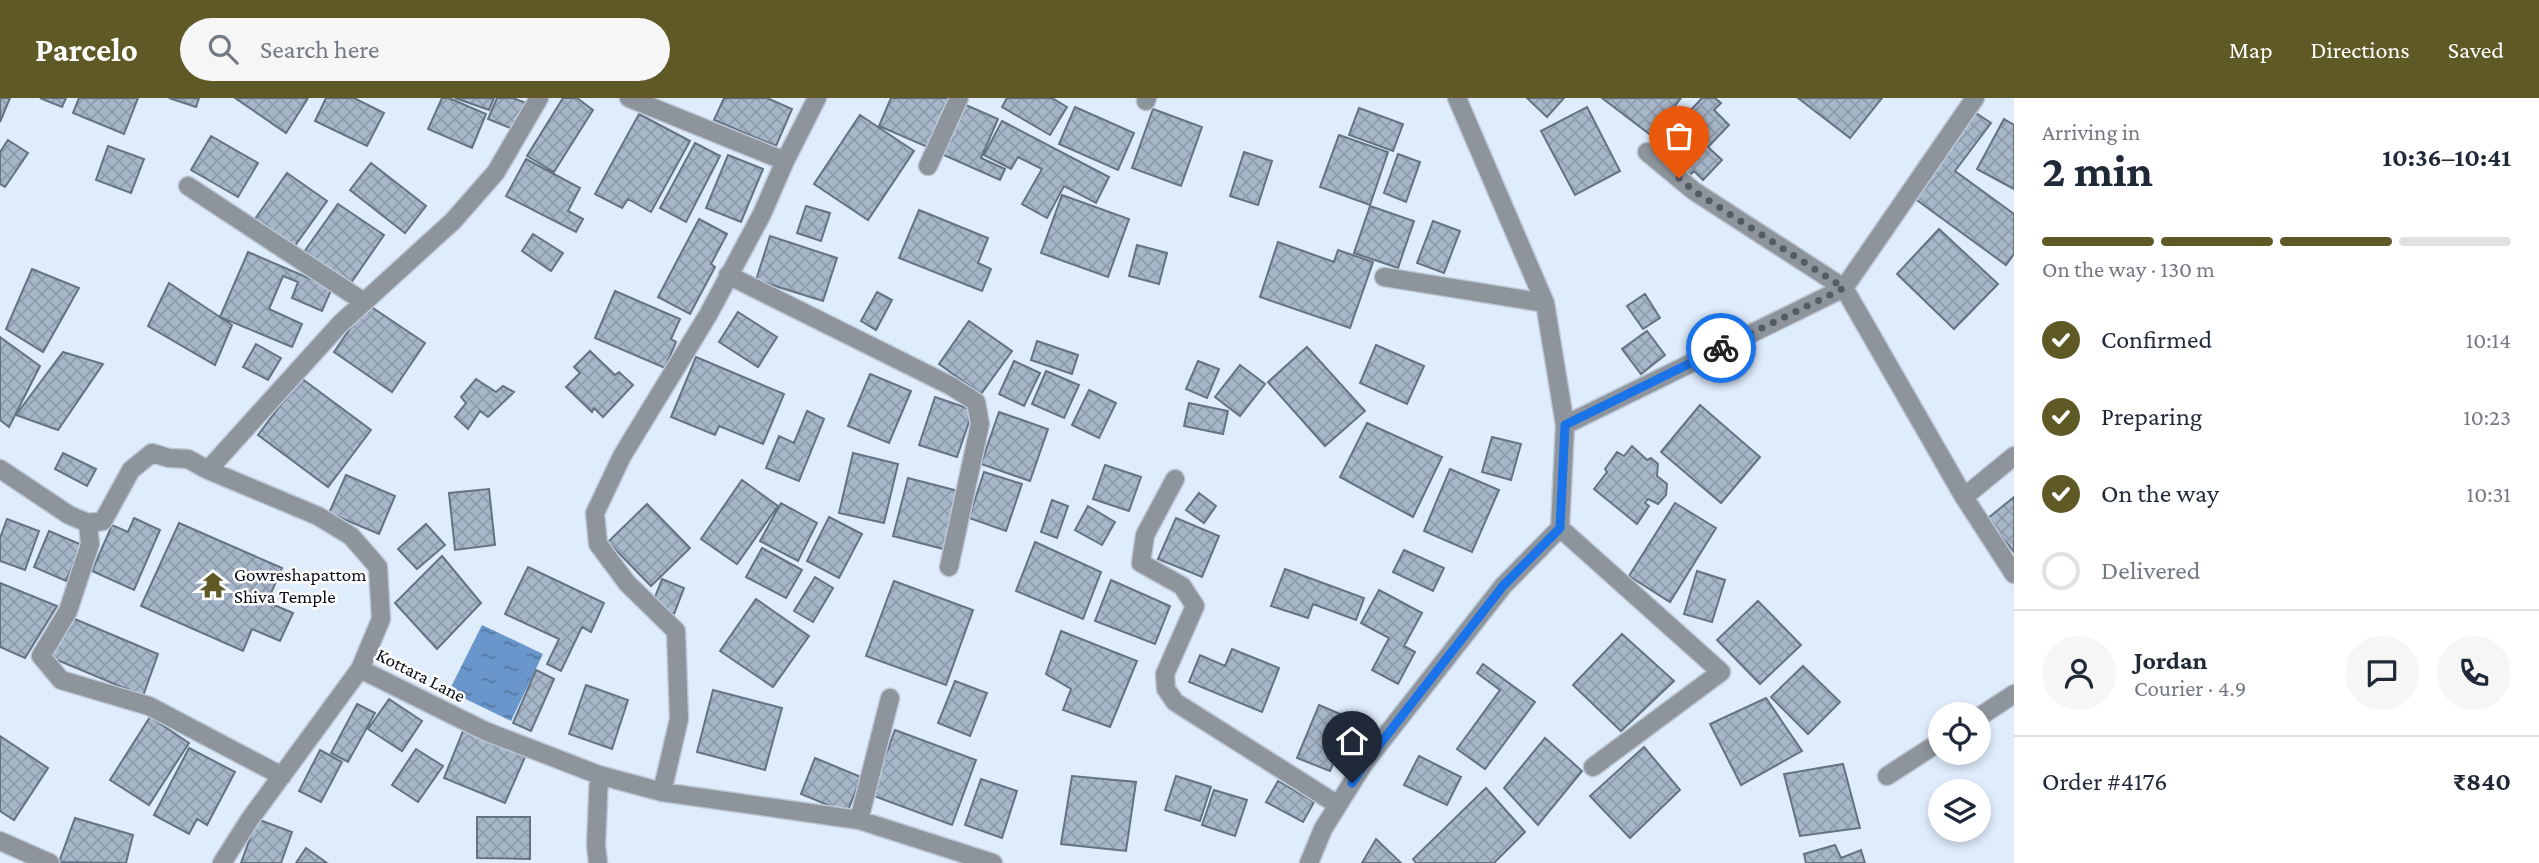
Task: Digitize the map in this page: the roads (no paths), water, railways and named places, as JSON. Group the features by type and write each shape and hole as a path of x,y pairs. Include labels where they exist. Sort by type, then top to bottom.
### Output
{"street":[{"path":"208,470 340,324 453,221 496,172 539,98"},
{"path":"628,98 785,161"},
{"path":"662,792 679,719 676,631 627,583 598,544 596,513 622,456 708,315 762,214 817,98"},
{"path":"928,166 959,98"},
{"path":"1309,863 1323,829 1366,762 1503,586 1560,528 1565,425 1545,303 1457,98"},
{"path":"1565,425 1844,288 1975,98"},
{"path":"1647,152 1694,191 1844,288 1964,496 2014,574"},
{"path":"188,186 364,302"},
{"path":"729,275 951,386 976,402 980,424 948,567"},
{"path":"1384,277 1545,303"},
{"name":"Kottara Lane","path":"88,523 103,521 131,470 152,453 169,458 188,459 318,516 351,536 378,567 382,619 360,669 485,731 599,775 662,792 859,820 993,863"},
{"path":"1964,496 2014,456"},
{"path":"0,469 69,515 88,523 90,544 68,611 41,656 61,680 149,706 282,775"},
{"path":"1175,479 1145,535 1141,563 1182,586 1195,606 1165,674 1166,689 1175,702 1338,805"},
{"path":"1560,528 1721,672 1593,767"},
{"path":"222,863 250,819 360,669"},
{"path":"1991,708 2014,694"},
{"path":"859,820 890,698"},
{"path":"1887,776 1928,749"},
{"path":"598,863 596,845 599,775"},
{"path":"0,841 50,863"}],"water":[{"path":"482,625 543,654 511,721 449,691"}],"place":[{"name":"Gowreshapattom Shiva Temple","path":"213,585"}]}
